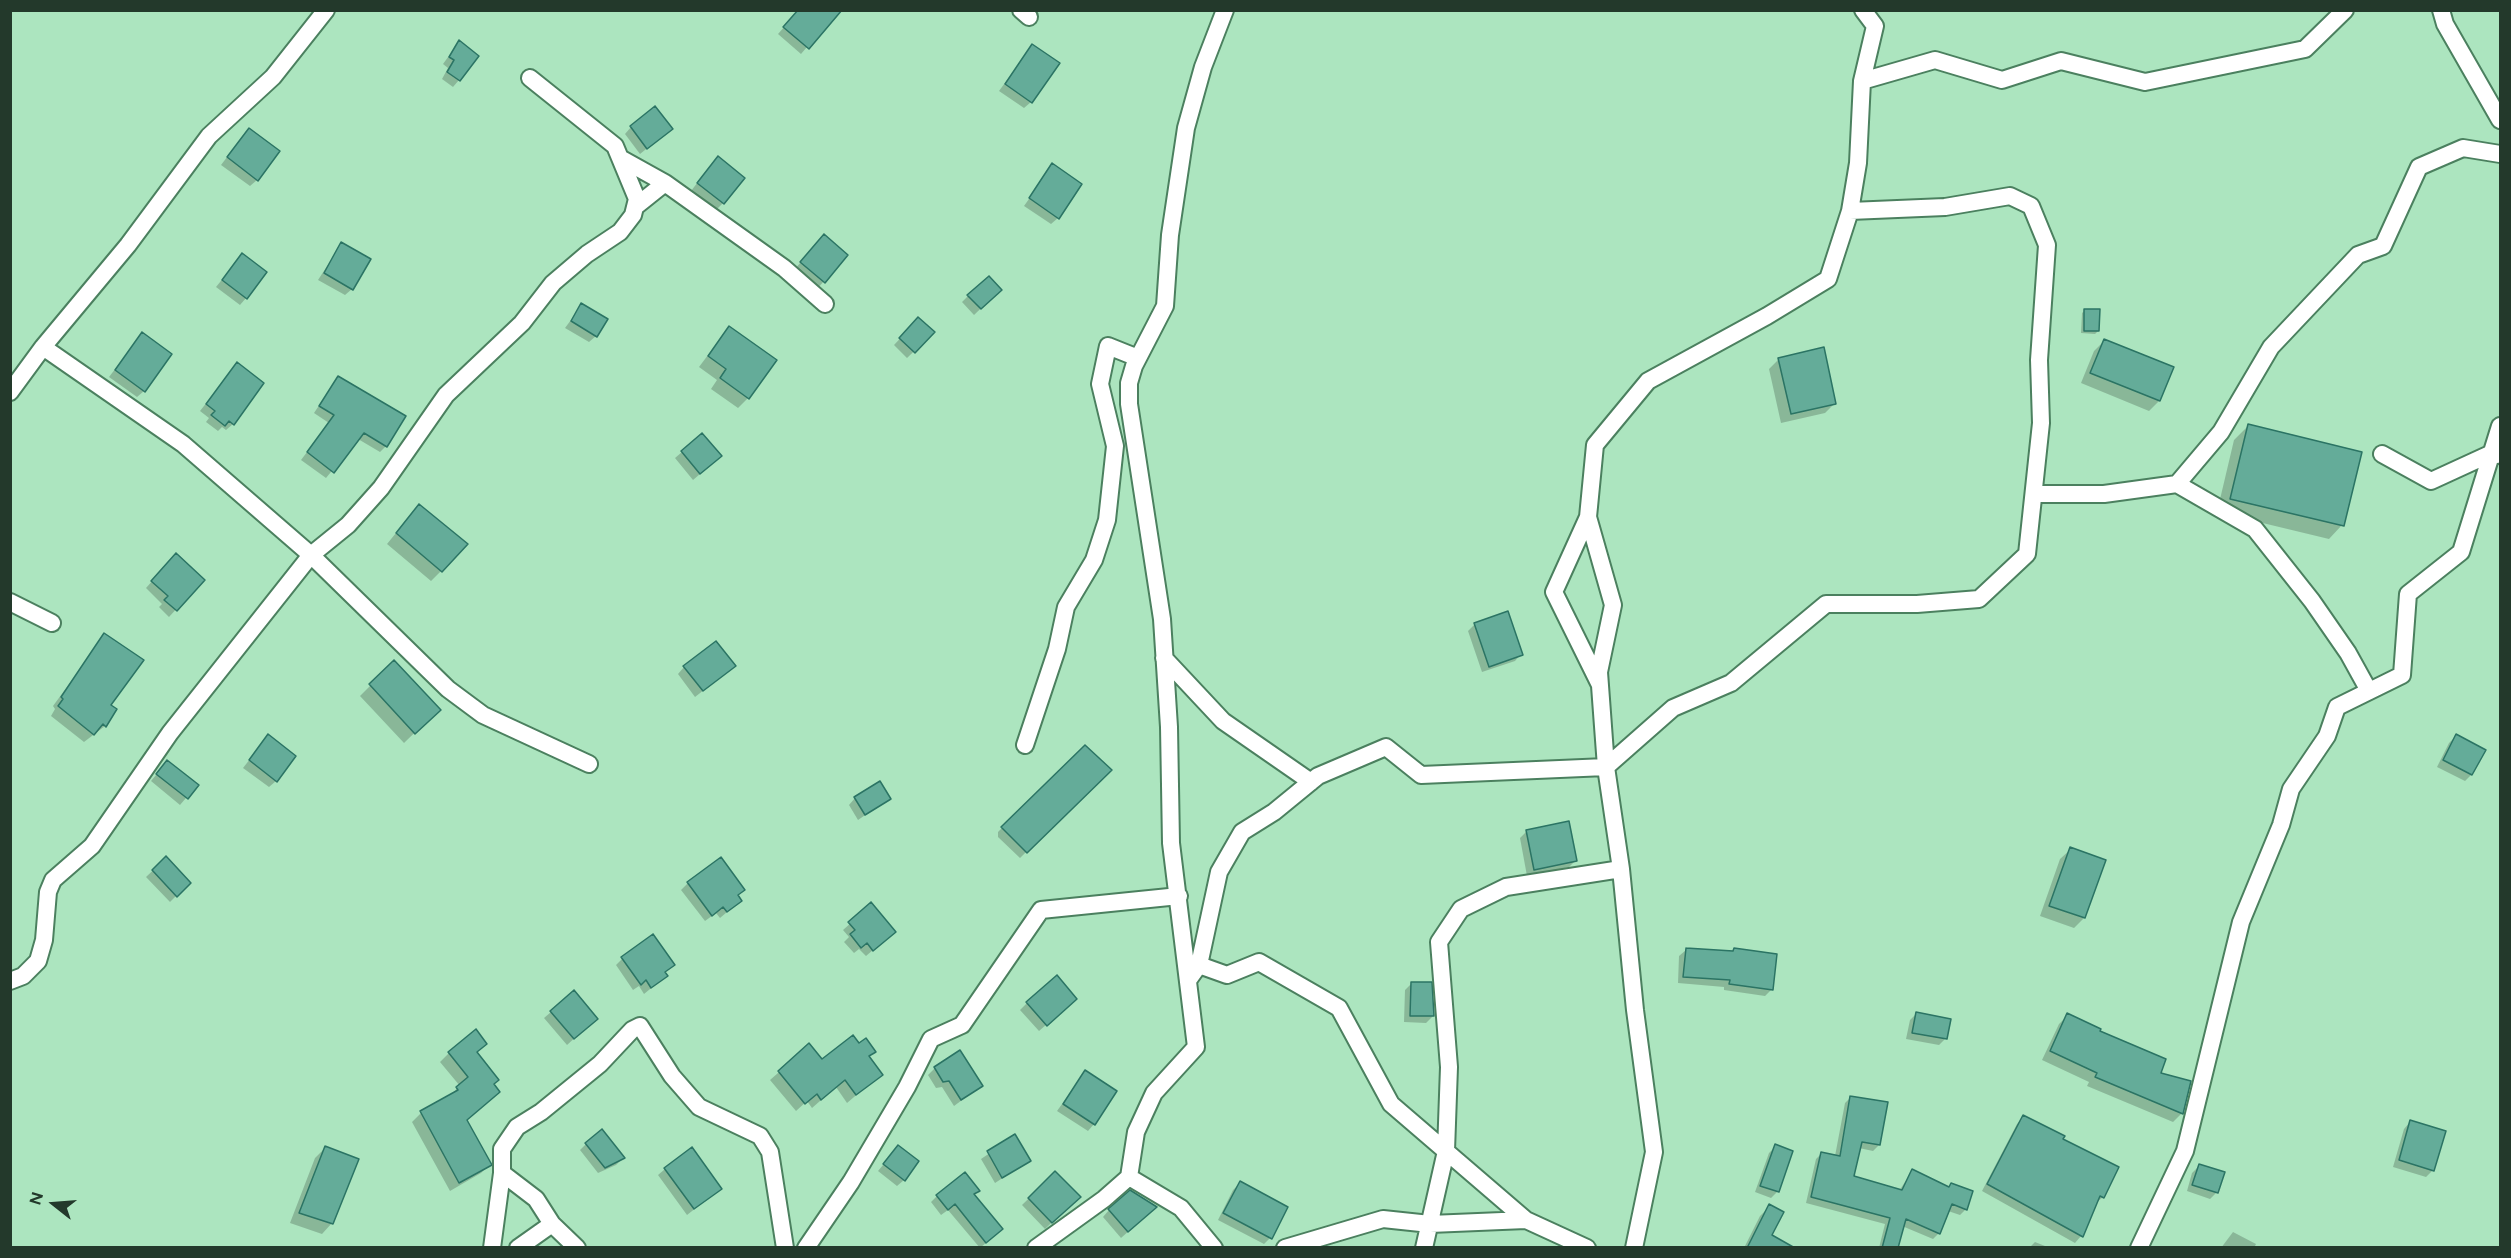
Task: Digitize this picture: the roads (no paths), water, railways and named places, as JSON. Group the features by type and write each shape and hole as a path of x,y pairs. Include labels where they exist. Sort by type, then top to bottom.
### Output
{"street":[{"path":"10,392 128,245 209,136 273,77 326,10"},
{"path":"1036,1248 1104,1199 1129,1177 1136,1132 1154,1093 1196,1047 1172,843 1169,727 1162,619 1129,404 1130,383 1138,358 1166,306 1170,235 1186,128 1203,67 1226,10"},
{"path":"1600,687 1554,592 1588,517 1595,445 1648,381 1767,316 1828,279 1850,210 1858,163 1862,81 1875,26 1863,10"},
{"path":"1862,81 1935,60 2002,80 2061,61 2145,82 2305,49 2346,10"},
{"path":"2441,10 2445,24 2500,120"},
{"path":"10,981 22,976 38,961 44,940 48,892 53,880 92,846 170,733 311,555 348,525 381,488 446,395 522,323 553,283 587,254 620,232 633,215 637,199 615,146 530,78"},
{"path":"2177,484 2221,432 2271,347 2358,255 2383,246 2419,167 2463,148 2500,154"},
{"path":"620,158 665,183 784,268 825,304"},
{"path":"635,207 665,183"},
{"path":"1189,979 1199,965 1219,872 1242,832 1274,812 1318,776 1386,747 1421,775 1606,767 1673,708 1731,683 1826,604 1917,604 1979,599 2027,554 2036,494 2042,423 2039,360 2047,245 2031,206 2010,196 1945,207 1850,210"},
{"path":"1025,745 1057,649 1066,607 1094,560 1107,520 1115,446 1100,384 1108,346 1138,358"},
{"path":"44,347 183,444 311,555 448,689 483,715 589,764"},
{"path":"2139,1248 2186,1151 2241,922 2281,825 2292,789 2328,736 2337,706 2402,675 2408,594 2461,552 2496,455 2500,426"},
{"path":"2382,454 2431,481 2496,455"},
{"path":"2036,494 2104,494 2177,484 2255,529 2312,601 2348,653 2369,691"},
{"path":"1588,517 1613,605 1599,672 1600,687 1606,767 1621,869 1635,1010 1654,1152 1634,1248"},
{"path":"10,602 52,623"},
{"path":"1164,658 1223,721 1311,782"},
{"path":"1424,1248 1446,1151 1449,1067 1439,942 1461,909 1506,887 1621,869"},
{"path":"806,1248 851,1182 908,1087 932,1039 962,1024 1041,910 1179,896"},
{"path":"1199,965 1227,975 1259,962 1339,1008 1391,1104 1526,1220 1587,1248"},
{"path":"492,1248 502,1173 502,1149 517,1127 541,1112 600,1064 632,1030 640,1026 660,1060 699,1107 760,1136 770,1152 785,1248"},
{"path":"502,1173 536,1199 552,1224 577,1248"},
{"path":"1129,1177 1181,1208 1214,1248"},
{"path":"1285,1248 1383,1219 1430,1224 1526,1220"},
{"path":"518,1248 552,1224"}]}
